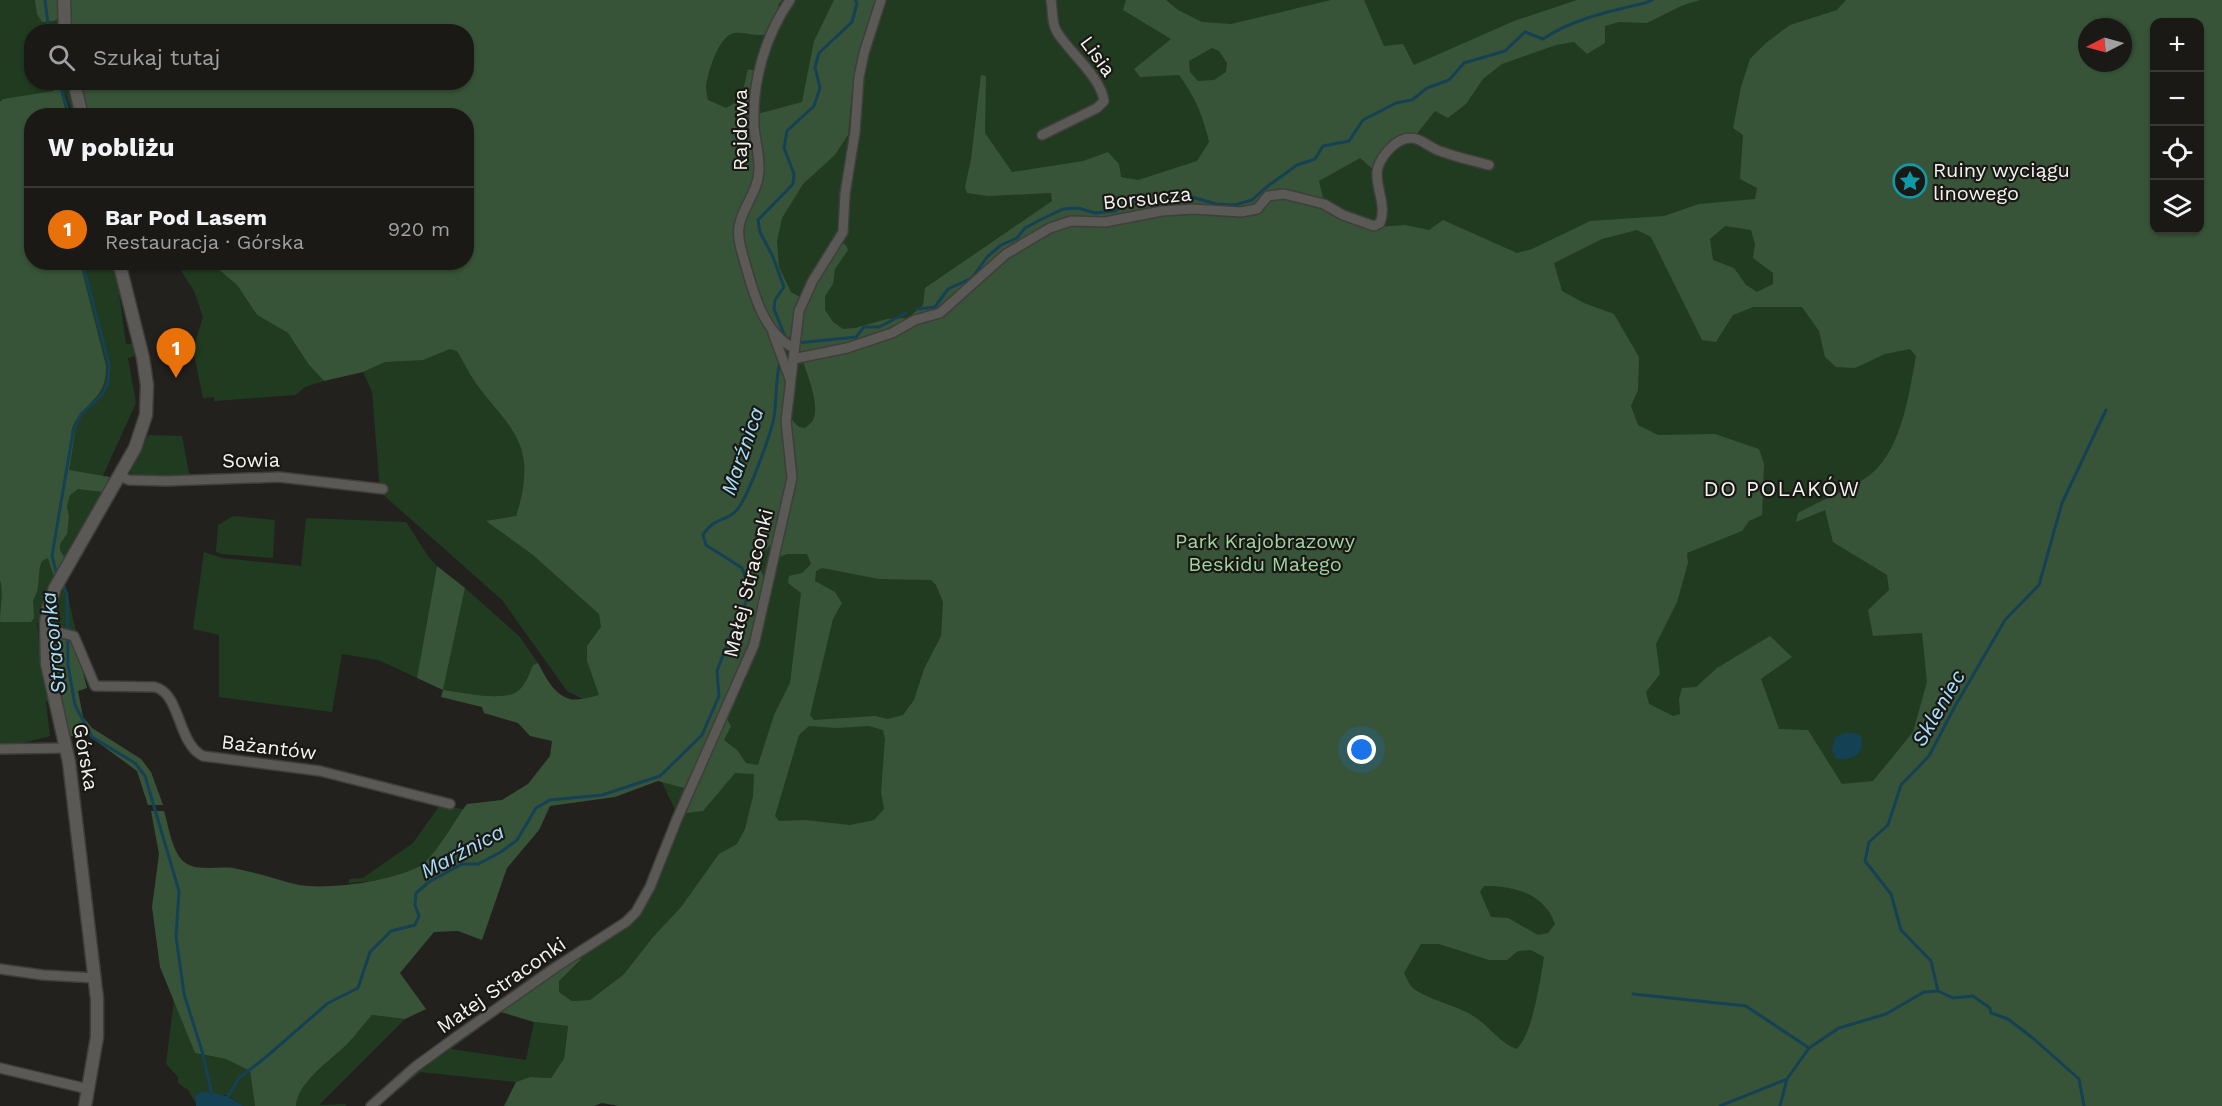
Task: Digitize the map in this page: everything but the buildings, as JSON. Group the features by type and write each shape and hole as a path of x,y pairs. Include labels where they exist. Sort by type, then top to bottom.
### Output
{"street":[{"path":"64,0 65,24"},
{"name":"Rajdowa","path":"790,0 777,22 759,70 754,121 758,183 743,213 739,228 739,243 752,291 774,331 790,379"},
{"name":"Małej Straconki","path":"371,1106 415,1067 459,1035 626,922 642,903 754,645 792,478 786,421 793,359 791,347 804,299 843,232 845,194 855,132 859,77 881,0"},
{"name":"Lisia","path":"1042,135 1097,108 1104,101 1095,82 1057,32 1051,0"},
{"path":"76,90 80,108"},
{"name":"Borsucza","path":"793,359 847,348 892,333 915,320 940,314 1006,254 1050,228 1071,221 1105,222 1162,211 1193,209 1242,212 1257,208 1268,196 1284,194 1324,204 1343,215 1374,226 1380,222 1383,213 1377,178 1378,167 1386,152 1400,141 1414,139 1441,152 1489,165"},
{"name":"Górska","path":"85,1106 98,1023 96,978 66,748 49,675 45,629 48,609 55,588 120,476 140,437 146,415 147,392 143,358 121,270"},
{"name":"Rajdowa","path":"774,331 791,347"},
{"name":"Sowia","path":"120,476 129,480 166,481 279,477 383,489"},
{"name":"Bażantów","path":"45,629 67,633 75,638 95,686 155,687 164,692 190,745 200,754 214,758 320,771 450,804"},
{"path":"0,748 66,748"},
{"path":"0,969 44,975 96,978"},
{"path":"0,1068 88,1089"}],"green space":[{"name":"Park Krajobrazowy Beskidu Małego","path":"0,0 2222,0 2222,1106 704,1106 692,892 624,974 590,1000 572,1001 559,992 559,981 581,961 578,957 628,925 681,823 620,692 583,699 567,691 502,600 380,492 372,392 363,372 370,368 459,270 474,270 474,108 71,108 63,93 68,108 24,108 24,270 116,270 126,344 132,344 135,356 128,358 136,403 96,491 102,492 72,543 59,572 52,580 43,603 40,623 37,623 43,675 49,701 46,702 50,736 0,749"},
{"path":"35,0 59,0 59,18 42,22 37,14"},
{"path":"69,0 782,0 768,34 735,33 724,40 712,63 706,86 708,100 726,108 741,99 748,69 756,71 757,172 736,229 786,380 782,412 789,472 774,543 764,551 760,568 765,581 751,644 736,682 684,788 658,781 615,797 550,806 539,830 507,868 482,940 458,931 434,932 400,973 426,1009 405,1019 372,1015 347,1044 307,1082 296,1106 255,1106 250,1071 226,1059 195,1053 160,967 152,907 159,854 151,811 164,811 178,854 182,860 192,866 233,868 299,885 327,886 378,880 420,866 432,854 467,804 502,800 528,784 550,756 552,741 530,736 518,723 484,713 482,707 441,697 443,690 494,696 512,694 521,688 533,665 538,663 551,684 564,697 577,700 599,695 587,661 587,646 601,627 599,614 533,555 486,521 516,516 524,482 523,456 512,429 479,388 457,351 450,349 423,360 385,362 363,372 324,381 309,365 288,333 257,315 237,285 219,270 474,270 474,108 85,108 81,90 474,90 474,24 70,24"},
{"path":"834,0 875,0 852,92 848,135 835,155 803,184 782,218 777,241 779,267 791,292 800,297 791,337 783,337 763,309 742,244 741,229 759,183 757,114 802,102 814,41"},
{"name":"Park Krajobrazowy Beskidu Małego","path":"1126,0 1166,0 1178,10 1202,22 1231,24 1331,0 1364,0 1384,46 1403,44 1414,65 1514,21 1577,0 1700,0 1681,6 1647,23 1619,22 1605,26 1605,43 1587,54 1574,42 1556,45 1502,64 1483,79 1466,104 1448,118 1435,111 1415,136 1403,137 1375,171 1360,158 1319,181 1324,202 1377,227 1405,225 1429,230 1443,220 1517,253 1532,249 1590,221 1664,216 1699,204 1755,199 1757,188 1740,179 1743,135 1733,128 1741,87 1750,59 1767,42 1790,25 1837,10 1846,0 2222,0 2222,1106 619,1106 602,1103 594,1106 504,1106 516,1082 530,1077 551,1078 564,1059 568,1026 534,1022 497,1011 578,957 581,960 559,981 559,992 572,1001 590,1000 624,974 653,937 681,907 719,854 737,844 745,829 753,796 754,774 735,773 703,811 686,813 726,717 731,726 724,740 737,750 746,763 758,765 774,715 790,683 801,593 788,583 789,576 802,573 811,564 807,554 787,554 777,558 792,498 788,423 792,420 799,427 805,428 812,422 815,414 811,384 798,345 798,332 800,318 811,291 827,265 842,243 846,245 848,250 835,269 833,284 825,296 825,310 833,322 843,329 887,319 908,318 923,305 925,288 1052,201 1051,193 988,196 967,193 965,187 971,159 981,75 986,76 985,133 1012,172 1083,161 1108,152 1119,164 1121,177 1138,180 1197,161 1209,142 1204,123 1190,91 1179,75 1140,77 1134,69 1171,39 1123,10","holes":["1212,48 1219,51 1227,63 1226,72 1214,80 1198,81 1190,72 1189,61","1725,226 1751,230 1755,244 1753,258 1773,273 1773,284 1757,292 1746,285 1734,268 1713,260 1710,239","1637,230 1651,237 1702,340 1716,342 1733,315 1753,307 1802,307 1819,331 1825,357 1836,367 1855,368 1885,354 1910,349 1916,356 1901,424 1887,456 1877,469 1864,479 1798,513 1796,522 1825,510 1833,542 1887,575 1889,590 1868,610 1873,636 1922,633 1927,682 1913,732 1873,781 1842,784 1808,730 1779,729 1761,679 1792,657 1770,636 1717,668 1696,687 1682,688 1679,699 1680,714 1673,716 1649,704 1646,692 1660,674 1656,644 1677,602 1688,563 1687,553 1742,531 1749,521 1762,515 1764,464 1759,449 1715,434 1658,435 1638,425 1631,406 1638,390 1639,357 1614,314 1584,303 1562,291 1554,263 1602,239","822,568 879,579 931,580 936,585 943,602 941,636 924,669 914,700 903,715 888,719 875,716 814,720 810,715 833,619 842,603 835,592 815,581 816,571","809,726 837,728 869,726 883,730 885,739 881,792 884,809 874,820 850,825 805,820 779,821 775,816 799,735","1484,886 1506,887 1527,893 1544,905 1555,924 1548,933 1538,935 1508,918 1491,917 1480,892","1421,944 1439,944 1489,960 1507,960 1518,951 1531,950 1544,957 1531,1020 1522,1043 1516,1049 1463,1010 1417,991 1411,986 1404,973"]},
{"path":"63,90 61,94 65,108 24,108 24,270 82,270 106,366 102,388 80,414 71,432 75,433 69,470 110,477 102,492 78,489 70,495 67,506 69,517 67,534 60,544 64,557 54,577 48,558 42,561 33,600 34,618 31,622 0,622 2,595 0,580 0,102 3,99"},
{"path":"180,270 219,270 237,285 257,315 288,333 309,365 324,381 305,387 296,395 214,401 214,397 203,398 193,350 203,317 194,291"},
{"path":"148,435 182,436 190,479 130,476"},
{"path":"233,516 275,520 273,558 216,552 218,525"},
{"path":"306,518 406,522 437,566 417,678 378,660 342,654 332,712 219,697 219,635 193,629 204,552 222,558 301,566"},
{"path":"437,566 465,588 443,690 417,678"},
{"path":"65,584 76,631 72,632 52,627 55,607"},
{"path":"465,588 519,636 538,663 533,665 521,688 512,694 493,696 443,690"},
{"path":"52,634 71,637 79,657 87,688 78,691 83,717 92,728 141,759 151,772 163,805 148,805 137,771 88,735 70,736 54,673"},
{"path":"440,805 463,809 427,860 413,870 396,876 349,883 349,879 363,878 413,843"},
{"path":"174,1000 195,1053 226,1059 250,1071 255,1106 243,1106 227,1095 195,1096 195,1102 188,1090 178,1083 178,1077 166,1064"},
{"path":"372,1015 405,1019 319,1105 345,1104 346,1106 296,1106 308,1082 347,1044"},
{"path":"534,1022 568,1026 564,1060 551,1078 530,1077 516,1082 420,1072 401,1088 400,1083 476,1027 480,1028 451,1049 526,1060"}],"water":[{"path":"1844,733 1855,733 1861,737 1861,749 1856,756 1836,759 1832,751 1835,737"},
{"path":"200,1092 223,1095 243,1106 196,1106 195,1096"}],"waterway":[{"name":"Straconka","path":"45,0 48,24"},
{"name":"Marźnica","path":"786,339 774,309 775,300 784,287 773,257 760,232 758,220 793,184 794,174 784,148 787,131 814,106 820,88 815,67 819,53 852,22 857,3 855,0"},
{"path":"917,309 935,307 948,289 972,278 987,257 1001,245 1017,238 1025,228 1063,209 1078,208 1095,213 1115,211 1130,201 1145,197 1159,206 1192,197 1216,204 1235,205 1252,200 1297,165 1315,159 1323,146 1349,141 1363,120 1396,103 1412,100 1427,88 1449,80 1464,63 1505,51 1525,32 1543,39 1579,21 1652,0"},
{"name":"Straconka","path":"62,90 67,108"},
{"name":"Straconka","path":"57,575 52,556 73,432 81,414 102,395 108,383 109,364 84,270"},
{"path":"797,343 856,337 864,327 879,327 906,313"},
{"name":"Marźnica","path":"226,1099 239,1078 328,1003 358,988 370,952 391,931 415,925 419,916 415,905 416,893 429,882 462,864 478,864 501,852 517,840 536,808 550,800 602,795 660,776 702,735 719,696 717,671 732,632 743,612 747,596 746,579 742,568 706,545 703,535 716,522 736,511 752,481 774,417 780,362"},
{"name":"Skleniec","path":"2084,1106 2079,1079 2034,1039 2008,1019 1991,1013 1990,1008 1973,996 1953,998 1938,991 1931,961 1901,930 1891,894 1865,861 1869,842 1888,825 1901,785 1929,756 2005,620 2039,585 2062,503 2106,410"},
{"name":"Straconka","path":"62,583 67,594 68,665 75,705 92,737 135,763 145,776 179,891 176,936 184,994 202,1051 212,1095"},
{"path":"1720,1106 1787,1079 1809,1048 1839,1028 1886,1014 1924,992 1938,991"},
{"path":"1633,994 1746,1006 1809,1048"},
{"path":"1780,1106 1787,1079"}],"place":[{"name":"Ruiny wyciągu linowego","path":"1910,181"},
{"name":"Bar Pod Lasem","path":"176,378"}],"district":[{"name":"DO POLAKÓW","path":"1782,488"}]}
